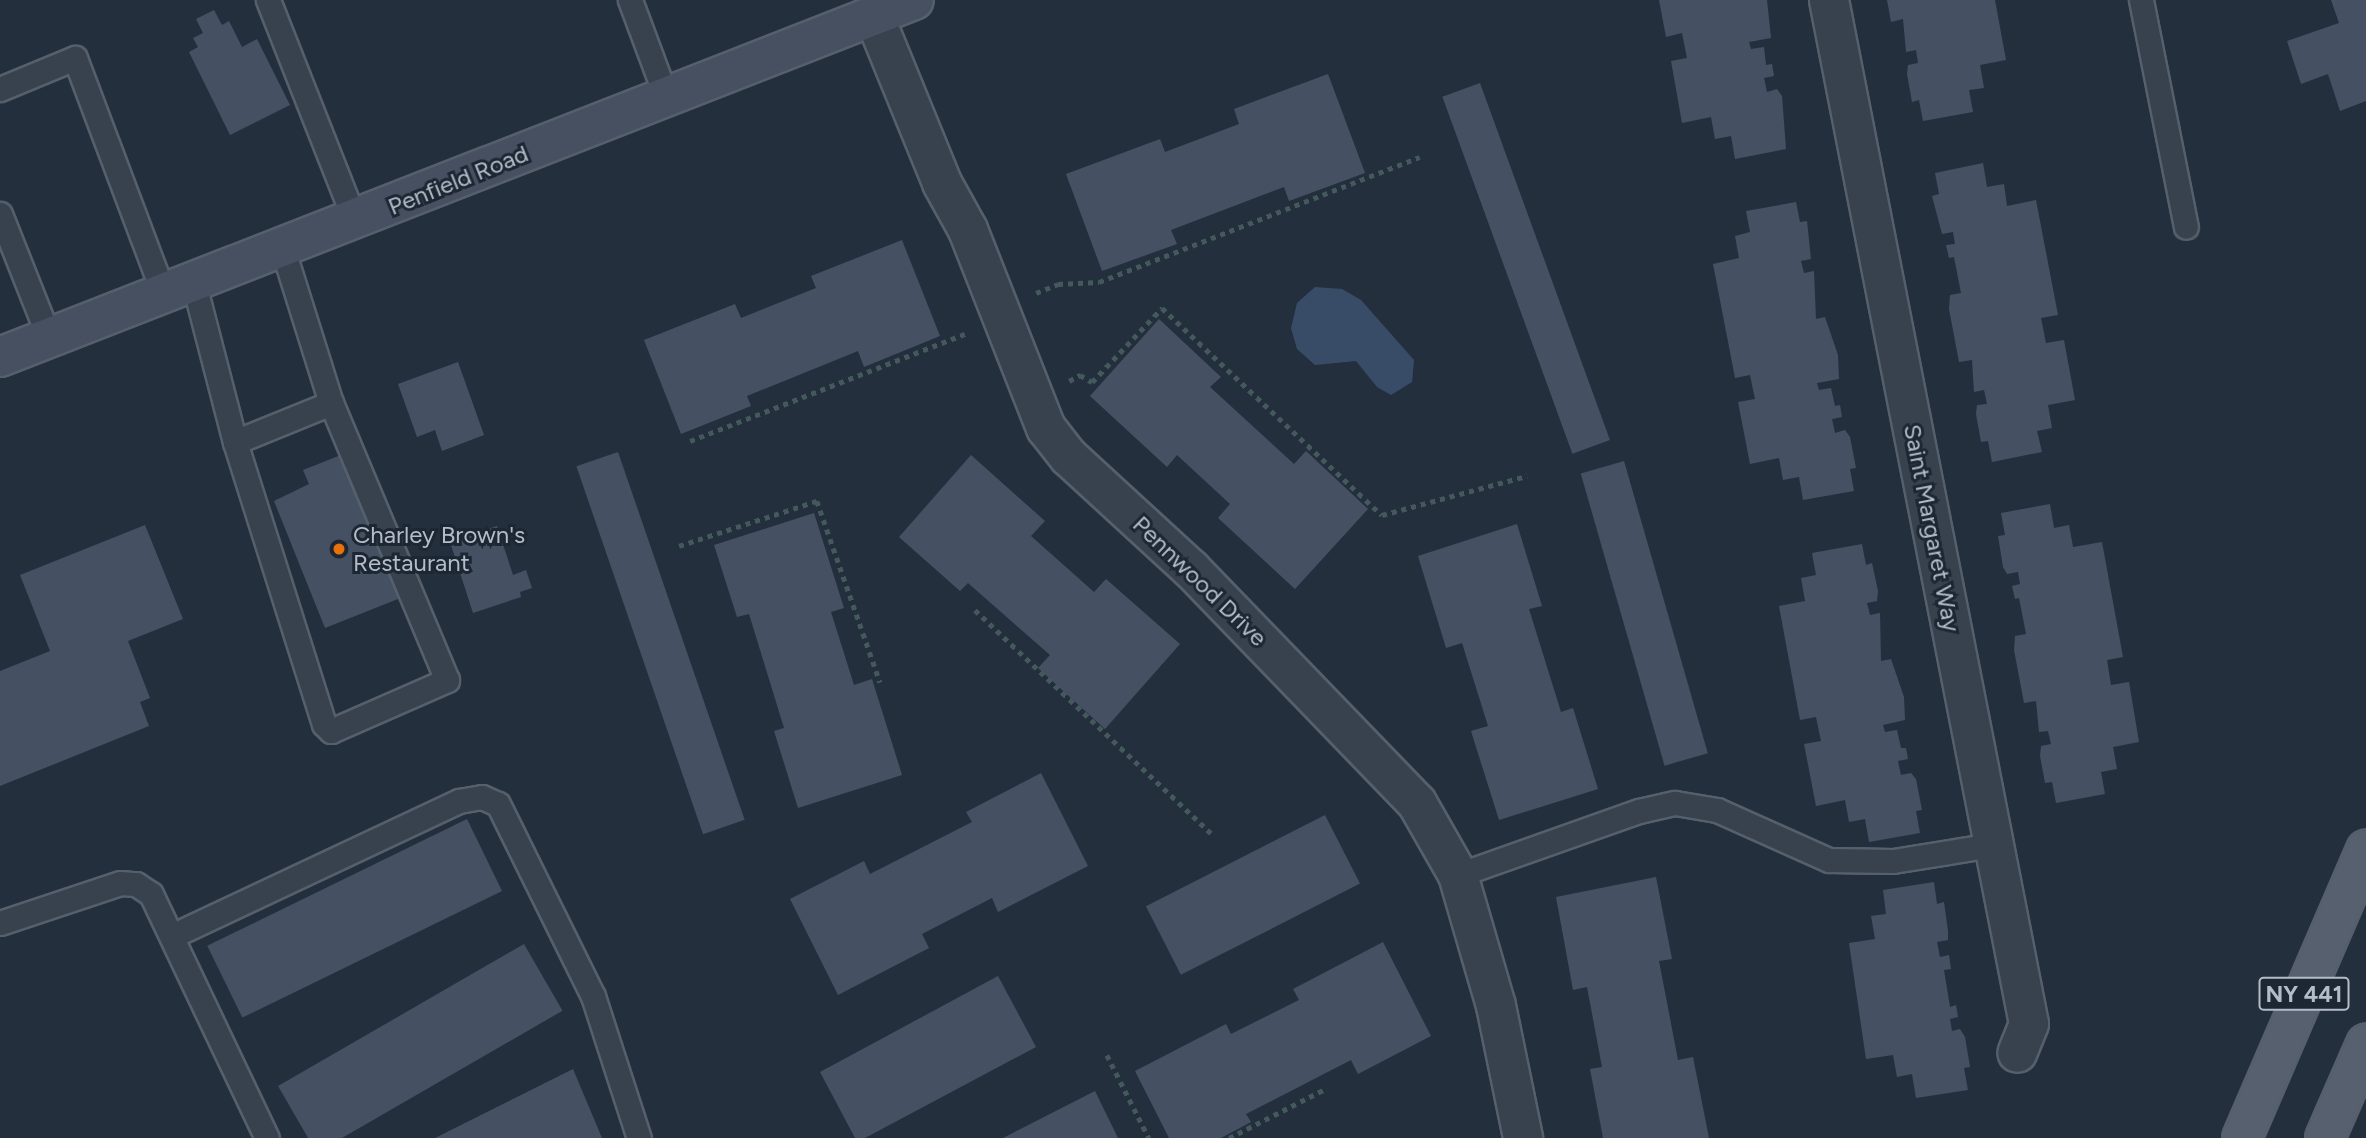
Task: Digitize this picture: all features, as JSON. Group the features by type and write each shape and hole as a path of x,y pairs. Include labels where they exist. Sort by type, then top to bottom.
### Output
{"main road":[{"name":"NY 441","path":"2242,1138 2366,850"},
{"name":"NY 441","path":"2325,1138 2366,1044"}],"street":[{"name":"Penfield Road","path":"0,357 283,250 914,0"},
{"name":"Saint Margaret Way","path":"1829,0 2029,1024 2017,1054"},
{"name":"Pennwood Drive","path":"874,16 942,183 968,230 1032,402 1069,457 1191,569 1417,803 1458,874 1496,1006 1522,1138"}],"lane":[{"path":"268,0 355,221"},
{"path":"630,0 666,97"},
{"path":"2141,0 2186,227"},
{"path":"0,89 75,58 179,289 235,442 324,724 331,731 447,680 331,403 283,250"},
{"path":"0,214 49,338"},
{"path":"235,442 331,403"},
{"path":"174,935 459,801 482,797 498,804 593,996 639,1138"},
{"path":"1458,874 1639,811 1675,803 1717,810 1829,860 1893,861 1992,845"},
{"path":"2,915 120,883 136,884 159,904 267,1138"}],"path":[{"path":"1027,297 1058,284 1099,282 1419,157"},
{"path":"1032,402 1080,375 1092,382 1162,308 1382,514 1527,476"},
{"path":"690,442 972,331"},
{"path":"679,547 817,501 880,682"},
{"path":"975,610 1212,834"},
{"path":"1107,1055 1149,1138"},
{"path":"1229,1138 1327,1088"}],"water":[{"path":"1315,287 1342,289 1361,300 1414,360 1412,382 1391,395 1377,387 1356,361 1315,365 1297,349 1291,328 1297,303"}],"building":[{"path":"1659,0 1767,0 1771,38 1749,42 1751,49 1764,47 1766,65 1772,64 1774,76 1764,78 1767,92 1777,89 1782,96 1786,149 1735,159 1731,136 1715,139 1711,117 1682,123 1671,61 1687,58 1682,33 1666,37"},
{"path":"1887,0 1995,0 2006,60 1980,65 1984,88 1969,90 1973,112 1923,121 1919,100 1912,102 1907,74 1908,65 1918,63 1916,50 1906,52 1903,19 1891,22"},
{"path":"2331,0 2366,0 2366,101 2340,111 2328,74 2301,84 2287,41 2339,23"},
{"path":"214,10 222,25 229,21 242,47 257,39 290,105 230,135 189,52 198,47 193,38 203,33 196,19"},
{"path":"1328,74 1365,173 1289,201 1284,187 1171,230 1177,244 1102,271 1066,174 1160,139 1165,152 1239,124 1234,109"},
{"path":"1480,83 1610,440 1572,454 1442,97"},
{"path":"1983,163 1987,187 2004,184 2007,206 2036,200 2058,315 2041,318 2046,343 2064,340 2075,400 2048,405 2052,428 2037,431 2042,452 1992,462 1988,441 1981,442 1976,414 1977,405 1987,404 1984,390 1974,392 1972,360 1959,362 1949,309 1950,295 1961,293 1954,257 1949,258 1946,245 1955,244 1953,232 1942,234 1932,196 1939,194 1935,173"},
{"path":"1796,202 1800,222 1807,221 1811,259 1801,261 1804,273 1814,271 1816,319 1825,317 1838,355 1839,379 1817,383 1819,390 1831,388 1835,406 1840,405 1842,417 1832,419 1835,433 1845,430 1850,437 1856,468 1850,469 1854,491 1803,500 1799,477 1783,480 1779,458 1750,464 1738,402 1755,399 1750,375 1735,378 1713,264 1739,258 1735,236 1750,232 1746,211"},
{"path":"902,240 940,336 864,367 858,351 747,396 751,406 681,434 644,340 735,304 741,318 816,288 811,276"},
{"path":"1159,319 1221,377 1210,387 1294,464 1306,451 1368,509 1295,589 1218,518 1230,504 1177,455 1167,467 1090,396"},
{"path":"458,362 484,435 442,451 435,430 417,437 398,384"},
{"path":"618,452 745,820 703,834 576,466"},
{"name":"Charley Brown's Restaurant","path":"346,453 403,597 325,628 274,501 309,484 303,470"},
{"path":"971,455 1045,521 1031,536 1094,592 1106,579 1180,644 1105,729 1038,668 1050,655 968,583 960,591 899,537"},
{"path":"1624,461 1708,753 1665,766 1581,473"},
{"path":"2050,504 2054,528 2069,525 2073,547 2102,542 2123,657 2107,660 2111,685 2129,682 2139,742 2113,747 2117,769 2101,772 2105,794 2056,803 2052,782 2045,783 2040,756 2041,746 2051,744 2048,731 2039,732 2036,701 2024,703 2014,650 2015,636 2026,634 2019,598 2015,599 2012,586 2020,584 2018,572 2007,574 2003,567 1998,536 2005,535 2001,513"},
{"path":"814,513 844,608 831,612 854,685 872,679 902,775 798,808 774,731 784,728 749,614 737,617 714,545"},
{"path":"1517,524 1542,606 1529,609 1561,712 1573,708 1598,789 1499,820 1471,731 1488,726 1462,643 1446,648 1418,556"},
{"path":"145,525 183,619 128,641 150,698 140,702 149,726 0,786 0,671 50,651 20,575"},
{"path":"497,526 513,575 526,570 532,588 520,592 521,597 473,613 450,542"},
{"path":"1862,544 1866,565 1872,563 1878,591 1877,601 1867,603 1870,615 1880,613 1881,661 1891,659 1904,697 1905,720 1883,725 1885,732 1897,730 1901,748 1906,748 1908,759 1898,761 1901,775 1911,773 1916,779 1922,810 1916,811 1920,833 1869,842 1865,819 1849,822 1845,800 1816,806 1804,744 1821,741 1816,717 1800,720 1779,606 1805,601 1801,578 1816,575 1812,553"},
{"path":"1041,773 1088,866 998,912 992,898 922,934 929,948 838,995 790,899 864,861 870,874 972,822 966,812"},
{"path":"1325,815 1360,884 1181,975 1146,906"},
{"path":"467,819 502,891 242,1018 207,946"},
{"path":"1656,877 1672,959 1659,961 1678,1060 1693,1057 1709,1138 1603,1138 1590,1069 1602,1067 1587,987 1573,990 1556,897"},
{"path":"1934,882 1937,904 1944,902 1948,931 1948,940 1937,942 1940,957 1949,955 1951,969 1944,970 1950,1007 1956,1005 1958,1017 1950,1019 1952,1031 1960,1029 1965,1037 1970,1067 1964,1068 1968,1090 1916,1098 1912,1074 1897,1077 1893,1055 1866,1059 1849,943 1875,939 1871,916 1886,914 1883,890"},
{"path":"1383,942 1431,1036 1358,1074 1351,1060 1246,1114 1251,1122 1221,1138 1169,1138 1135,1071 1226,1024 1231,1034 1299,1000 1293,989"},
{"path":"524,944 562,1011 342,1138 308,1138 278,1086"},
{"path":"998,976 1036,1047 865,1138 855,1138 820,1072"},
{"path":"573,1069 602,1138 435,1138"},
{"path":"1095,1091 1118,1138 1003,1138"}],"place":[{"name":"Charley Brown's Restaurant","path":"339,549"}]}
